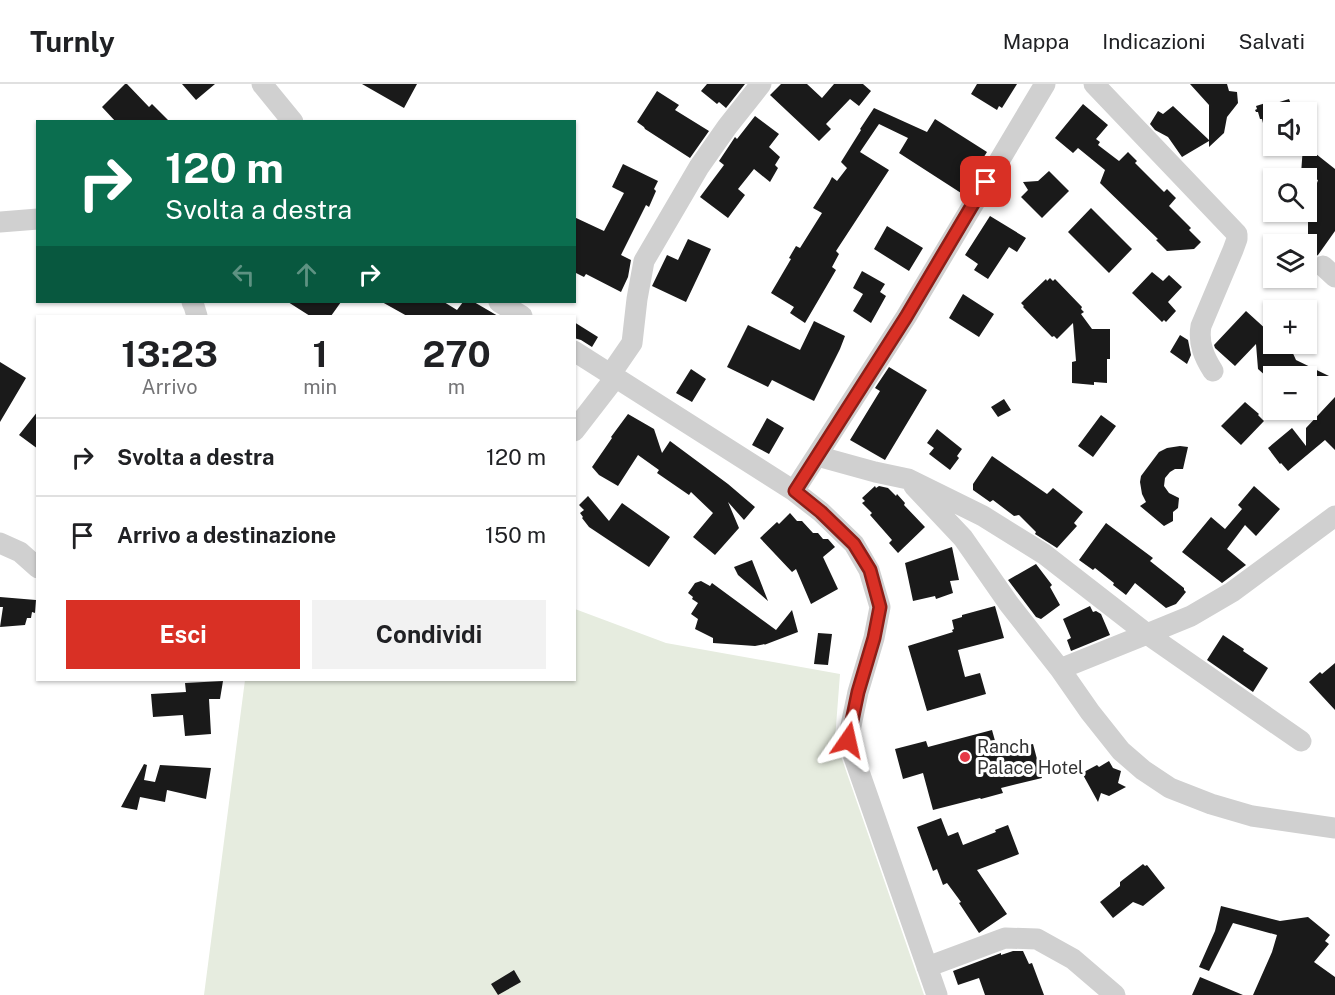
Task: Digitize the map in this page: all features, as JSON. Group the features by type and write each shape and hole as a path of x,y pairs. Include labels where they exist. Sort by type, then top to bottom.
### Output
{"street":[{"path":"262,84 291,120"},
{"path":"576,428 613,376 632,343 644,261 699,167 761,84"},
{"path":"795,491 906,317 1045,84"},
{"path":"1094,84 1237,234 1233,250 1199,334 1202,350 1213,371"},
{"path":"0,222 36,219"},
{"path":"501,303 520,315"},
{"path":"576,352 795,491 854,544 870,570 880,607 848,740 937,995"},
{"path":"817,456 908,479 983,516 1044,554 1147,634 1301,741"},
{"path":"908,479 963,538 1090,712 1121,751 1143,770 1170,788 1211,804 1252,816 1335,828"},
{"path":"1060,669 1191,616 1232,591 1335,516"},
{"path":"0,543 20,552 36,565"},
{"path":"927,967 1005,938 1037,939 1072,959 1115,995"}],"shaded area":[{"path":"576,609 666,643 840,674 835,739 924,995 204,995 245,681 576,681"}],"building":[{"path":"127,84 149,107 152,104 168,120 114,120 102,107"},
{"path":"182,84 215,84 196,100"},
{"path":"362,84 417,84 404,108"},
{"path":"707,84 745,84 726,108 701,91"},
{"path":"781,84 807,84 822,98 834,84 863,84 871,91 859,106 850,99 826,124 831,129 819,141 770,95"},
{"path":"977,84 1017,84 1002,108 999,106 997,110 971,94"},
{"path":"1190,84 1227,84 1229,91 1237,92 1238,103 1227,117 1224,133 1209,147 1209,141 1182,157 1168,137 1155,130 1150,124 1158,111 1163,114 1173,106 1209,140 1209,105"},
{"path":"657,91 679,105 675,110 709,131 690,158 637,122"},
{"path":"1083,104 1108,125 1096,139 1100,142 1098,145 1119,161 1128,152 1137,161 1135,163 1164,192 1167,189 1176,198 1169,206 1191,228 1189,230 1201,242 1194,249 1167,251 1156,240 1158,239 1100,183 1105,170 1078,148 1073,153 1055,138"},
{"path":"1263,104 1263,123 1255,110 1256,106"},
{"path":"874,108 927,132 935,119 987,152 961,193 899,153 908,138 879,124 860,152 889,170 836,251 839,254 832,267 836,270 805,323 790,313 794,307 771,293 796,246 800,248 822,213 813,208 832,177 837,181 847,168 841,162"},
{"path":"755,116 779,134 769,147 780,157 775,165 778,168 770,182 754,169 738,189 745,195 728,218 700,197 724,165 719,161 735,137 737,139"},
{"path":"1317,155 1335,169 1335,231 1317,256 1317,234 1308,234 1308,222 1317,222 1317,168 1301,168 1302,156"},
{"path":"623,164 658,181 649,207 646,205 621,255 631,260 628,277 621,292 586,274 584,277 576,273 576,218 604,231 624,193 612,187"},
{"path":"1049,171 1069,191 1042,218 1021,197 1028,190 1023,182 1038,181"},
{"path":"1091,208 1132,249 1109,273 1068,232"},
{"path":"990,216 1026,238 1017,252 1009,247 988,279 974,270 978,264 965,255"},
{"path":"887,226 923,248 909,271 874,249"},
{"path":"688,239 711,249 686,302 652,286 667,255 678,260"},
{"path":"862,271 885,284 880,292 886,296 871,323 853,311 863,294 853,288"},
{"path":"1152,272 1163,281 1169,275 1182,287 1168,302 1176,311 1166,322 1164,320 1162,322 1132,293"},
{"path":"1050,278 1053,281 1055,279 1082,307 1084,312 1081,314 1092,329 1110,329 1107,383 1094,382 1094,385 1072,383 1072,362 1076,361 1073,323 1057,339 1052,337 1023,307 1021,303 1046,279 1047,281"},
{"path":"963,294 994,314 979,337 949,318"},
{"path":"290,303 340,303 332,315 308,315"},
{"path":"384,303 446,303 457,310 462,303 476,303 496,315 405,315"},
{"path":"1246,311 1263,326 1263,354 1293,354 1296,360 1308,366 1263,366 1263,373 1258,369 1256,344 1235,366 1214,345"},
{"path":"814,321 845,336 814,401 772,380 768,387 727,367 748,325 800,350"},
{"path":"576,323 598,337 592,347 576,339"},
{"path":"1180,335 1188,340 1191,355 1187,364 1170,352"},
{"path":"0,362 26,378 0,422"},
{"path":"889,367 927,390 885,460 850,440 880,391 875,388"},
{"path":"691,369 706,379 692,402 676,393"},
{"path":"1317,370 1329,376 1317,376"},
{"path":"1335,397 1335,450 1325,440 1288,471 1268,448 1292,428 1306,446 1306,428 1313,420 1317,420 1317,416"},
{"path":"1004,399 1011,410 998,417 991,407"},
{"path":"1245,402 1264,421 1241,445 1221,426"},
{"path":"36,414 36,448 19,435"},
{"path":"628,414 654,429 662,453 670,441 755,507 744,520 728,502 739,528 715,555 693,537 713,513 691,492 689,495 657,473 659,470 638,455 618,486 599,475 592,467"},
{"path":"1101,415 1116,426 1093,457 1078,446"},
{"path":"767,418 784,428 769,454 752,445"},
{"path":"937,429 962,449 957,456 959,458 950,470 929,454 934,448 927,443"},
{"path":"1180,446 1188,447 1183,469 1170,472 1165,478 1164,486 1169,493 1179,498 1178,508 1173,512 1173,521 1164,526 1140,506 1146,502 1142,494 1141,476 1159,452"},
{"path":"992,456 1047,494 1053,488 1083,512 1074,523 1077,526 1057,548 1035,534 1036,532 1019,515 1014,516 993,500 990,502 973,490 973,484"},
{"path":"875,486 876,488 879,486 888,488 896,496 897,494 925,527 898,553 889,543 892,540 862,503 865,501 862,498"},
{"path":"1254,486 1280,509 1256,536 1245,525 1227,549 1246,565 1222,583 1182,552 1211,517 1225,529 1242,509 1238,505"},
{"path":"588,496 609,521 622,503 670,537 649,567 589,527 582,518 580,513 584,510 579,505"},
{"path":"790,513 797,521 802,521 813,533 818,533 823,539 828,539 835,547 823,557 838,589 811,604 796,569 792,572 760,538"},
{"path":"1106,523 1153,558 1150,561 1184,588 1186,592 1176,604 1166,608 1135,583 1126,595 1095,568 1093,570 1079,560"},
{"path":"952,547 959,580 950,581 953,593 936,599 935,596 913,601 905,563"},
{"path":"752,560 768,601 738,575 734,567"},
{"path":"1036,564 1052,585 1050,587 1060,605 1041,619 1036,617 1008,580"},
{"path":"701,581 710,586 712,583 776,630 792,610 798,632 764,645 713,643 713,638 695,629 698,619 691,614 698,603 688,593 695,583"},
{"path":"0,597 36,600 35,613 32,612 31,618 27,618 25,625 0,627 3,607 0,607"},
{"path":"995,606 1004,638 958,650 965,677 980,673 986,694 927,711 908,646 953,632 952,620"},
{"path":"1090,606 1093,612 1101,614 1110,635 1071,651 1067,640 1071,638 1063,619"},
{"path":"818,633 832,634 828,665 814,664"},
{"path":"1223,635 1268,668 1253,692 1207,660"},
{"path":"1335,663 1335,710 1309,682"},
{"path":"223,681 220,699 209,699 211,734 185,736 183,715 153,717 151,694 186,692 185,683"},
{"path":"992,730 997,748 1007,745 1008,750 1033,744 1042,778 1001,788 1003,793 933,810 923,773 903,779 895,749 926,741 928,747"},
{"path":"1109,761 1113,768 1121,771 1118,783 1126,787 1109,796 1101,793 1098,802 1082,773"},
{"path":"144,764 147,765 144,780 155,782 160,765 211,768 206,799 167,790 165,802 140,797 137,810 121,807"},
{"path":"941,818 948,836 958,832 963,845 1008,825 1019,854 977,870 1007,914 979,933 947,883 943,885 937,869 933,871 917,827"},
{"path":"1143,864 1147,865 1165,888 1143,906 1133,902 1113,918 1100,902"},
{"path":"1221,906 1280,921 1308,917 1330,935 1325,941 1329,944 1314,962 1335,977 1335,995 1253,995 1277,935 1233,923 1209,971 1199,967 1215,931"},
{"path":"1023,951 1029,964 1032,963 1044,995 985,995 979,978 958,985 953,971 1001,953 1001,955"},
{"path":"514,970 521,982 498,995 491,984"},
{"path":"1200,977 1243,995 1192,995"}],"place":[{"name":"Ranch Palace Hotel","path":"965,757"}],"route":[{"path":"848,740 880,607 870,570 854,544 795,491 906,317 986,182"}]}
